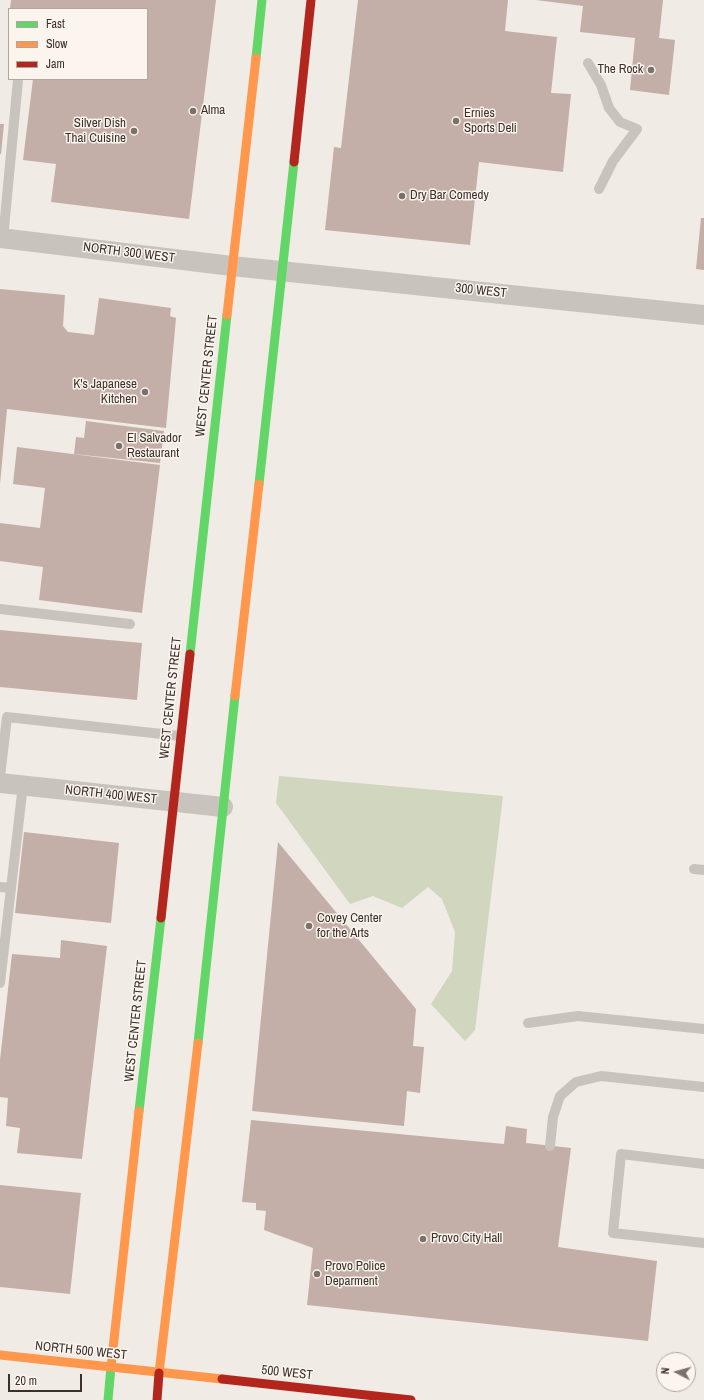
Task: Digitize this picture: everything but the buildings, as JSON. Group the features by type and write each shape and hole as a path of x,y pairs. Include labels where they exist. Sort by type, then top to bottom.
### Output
{"main road":[{"name":"WEST CENTER STREET","path":"108,1400 262,0"},
{"path":"157,1400 196,1061 283,270 311,0"},
{"name":"NORTH 500 WEST","path":"0,1355 159,1373"},
{"name":"500 WEST","path":"159,1373 411,1400"}],"street":[{"name":"NORTH 300 WEST","path":"2,239 257,268"},
{"name":"300 WEST","path":"257,268 704,315"},
{"name":"NORTH 400 WEST","path":"0,783 223,807"}],"lane":[{"path":"588,63 601,85 609,108 620,122 637,129 613,161 599,189"},
{"path":"2,239 18,80"},
{"path":"0,609 130,624"},
{"path":"0,777 7,717 180,736"},
{"path":"0,983 23,786"},
{"path":"0,887 11,888"},
{"path":"528,1023 578,1016 704,1029"},
{"path":"550,1146 553,1117 560,1096 576,1082 601,1076 704,1087"},
{"path":"704,1164 621,1154 613,1233 704,1243"}],"green space":[{"path":"279,776 503,796 475,1030 465,1041 431,1004 452,971 455,932 442,899 428,887 402,908 373,896 350,904 276,803"}],"traffic: fast":[{"path":"256,58 262,0"},
{"path":"259,484 294,162"},
{"path":"190,654 227,315"},
{"path":"198,1043 235,696"},
{"path":"139,1111 161,918"},
{"path":"108,1400 111,1367"}],"traffic: slow":[{"path":"227,315 256,58"},
{"path":"235,696 259,484"},
{"path":"159,1373 198,1043"},
{"path":"111,1367 139,1111"},
{"path":"0,1355 222,1379"}],"traffic: jam":[{"path":"294,162 311,0"},
{"path":"161,918 190,654"},
{"path":"157,1400 159,1373"},
{"path":"222,1379 411,1400"}],"place":[{"name":"The Rock","path":"651,70"},
{"name":"Alma","path":"193,111"},
{"name":"Ernies Sports Deli","path":"456,121"},
{"name":"Silver Dish Thai Cuisine","path":"134,131"},
{"name":"Dry Bar Comedy","path":"402,196"},
{"name":"K's Japanese Kitchen","path":"145,392"},
{"name":"El Salvador Restaurant","path":"119,446"},
{"name":"Covey Center for the Arts","path":"309,926"},
{"name":"Provo City Hall","path":"423,1239"},
{"name":"Provo Police Deparment","path":"317,1274"}]}
